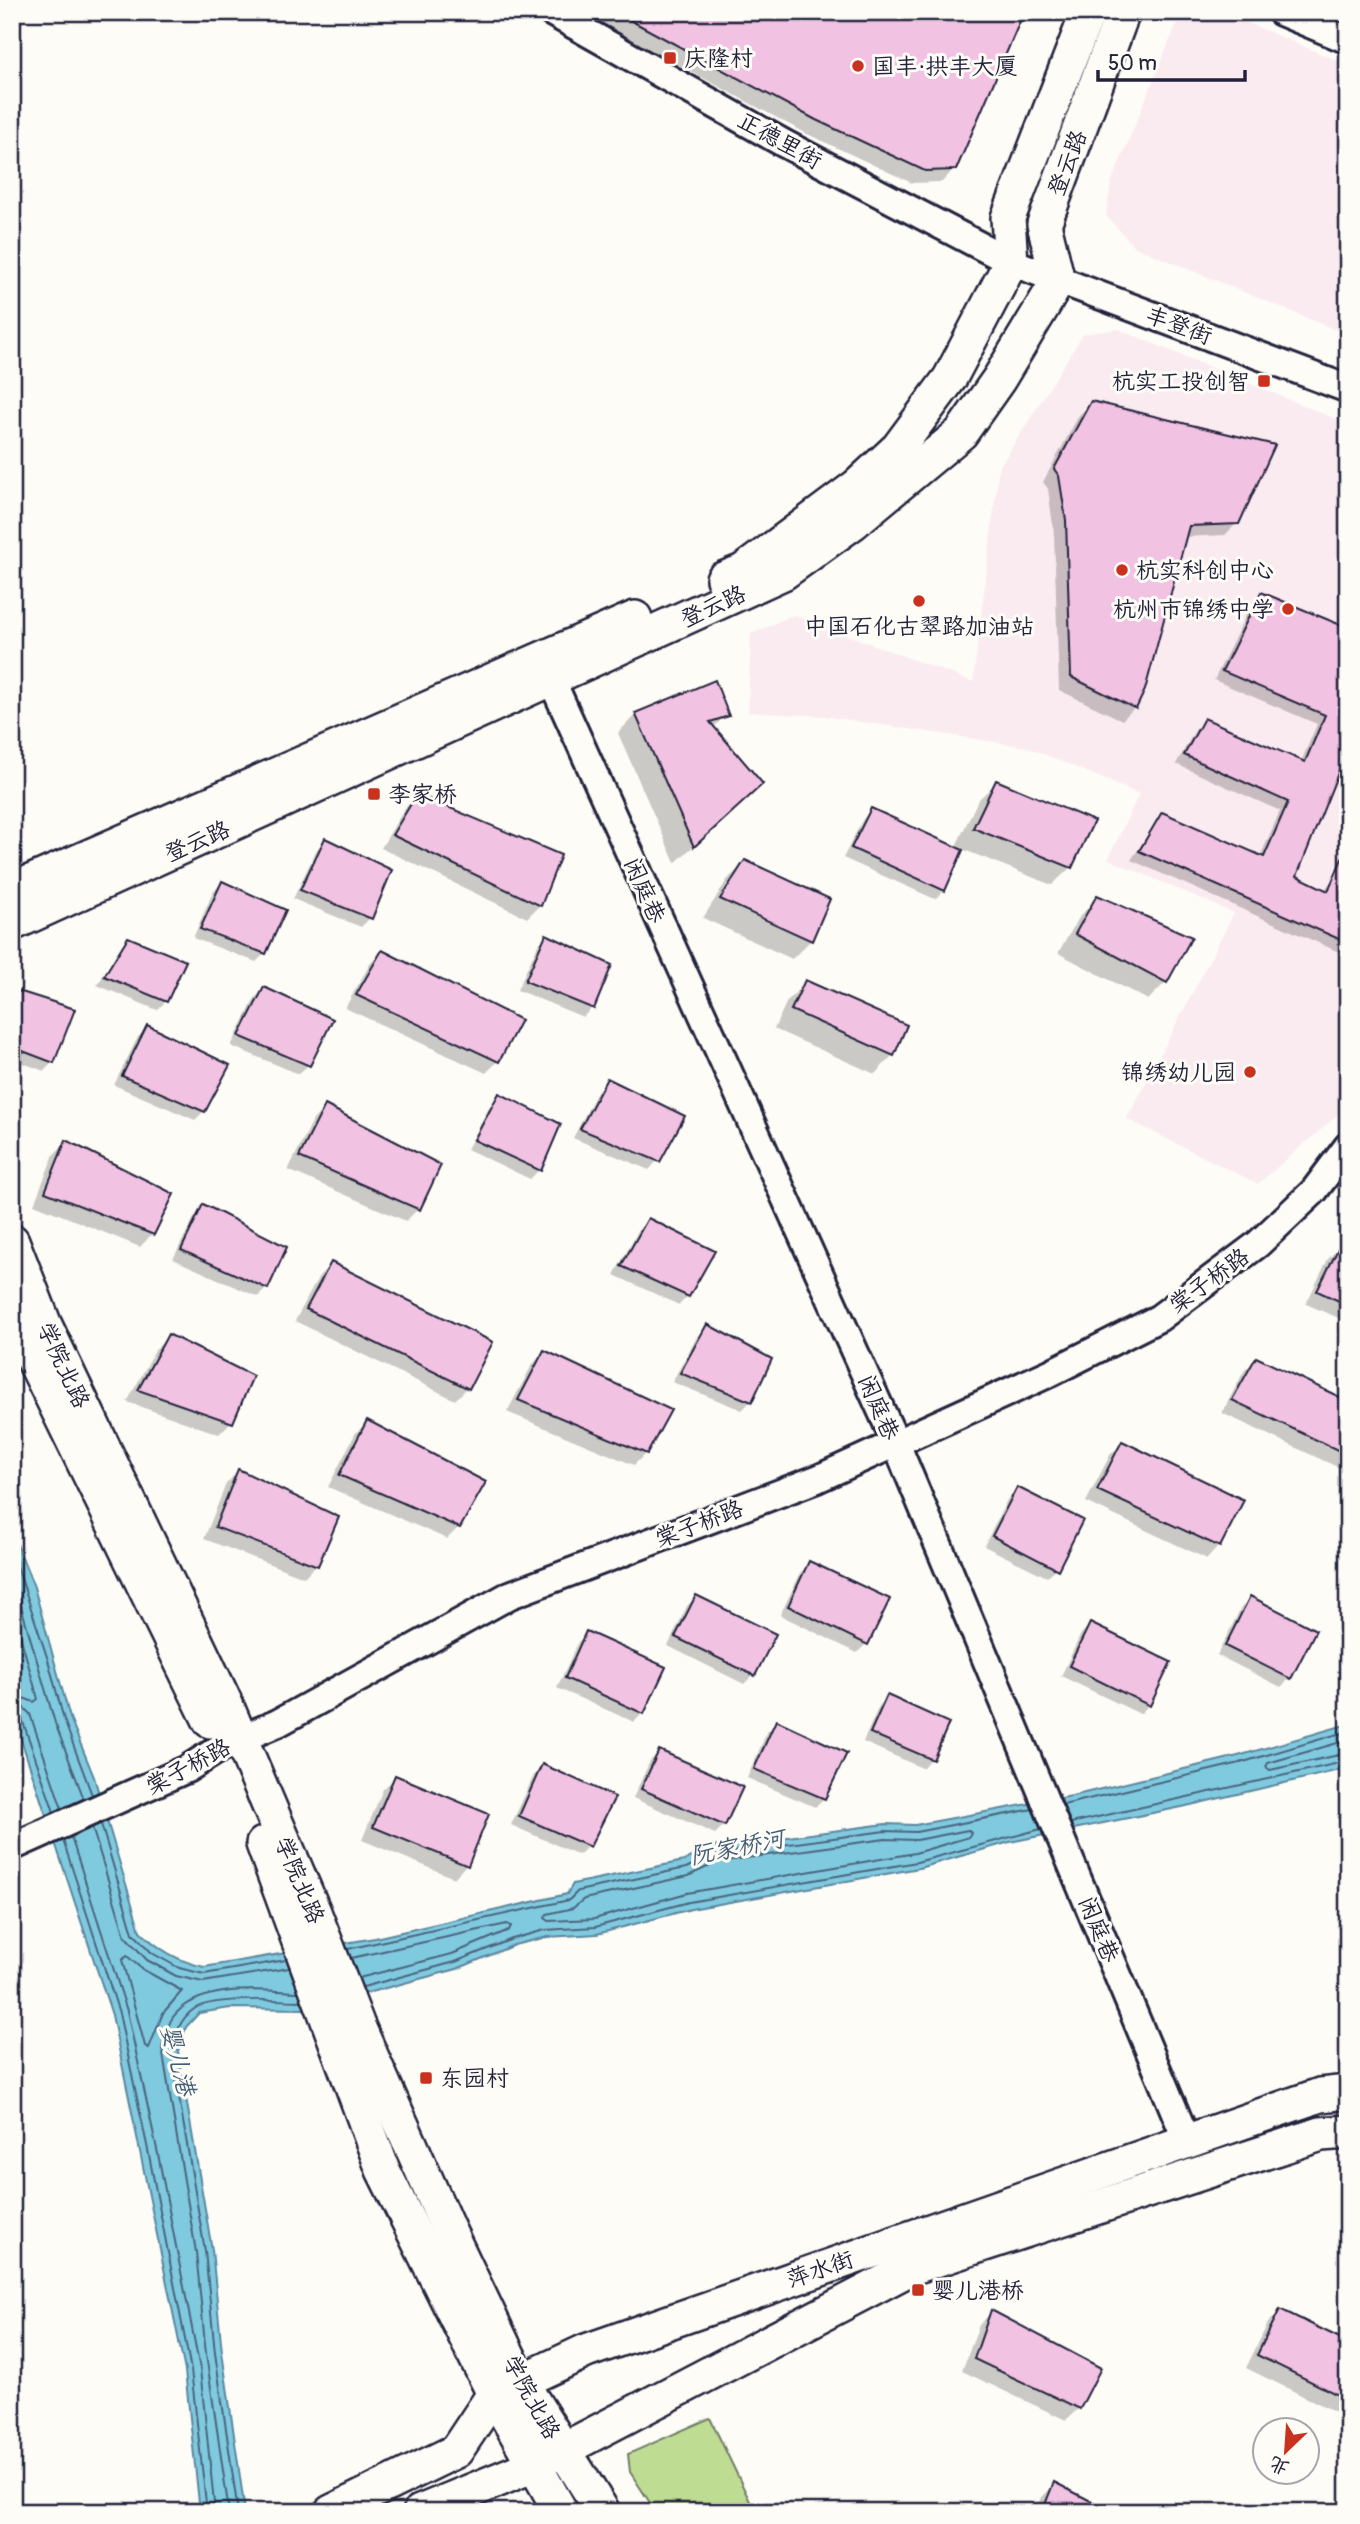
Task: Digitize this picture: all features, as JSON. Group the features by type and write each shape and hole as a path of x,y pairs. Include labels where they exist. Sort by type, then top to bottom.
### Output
{"main road":[{"name":"登云路","path":"12,890 743,571 857,486 898,448 950,378 1011,262 1008,218 1088,12"},
{"name":"登云路","path":"12,924 552,681 783,573 854,522 961,433 999,379 1058,281 1044,224 1124,12"},
{"name":"学院北路","path":"12,1241 44,1323 231,1742 345,2026 448,2229 508,2388 548,2458 603,2512"},
{"name":"学院北路","path":"12,1316 231,1742"},
{"name":"萍水街","path":"508,2388 586,2351 1320,2095 1348,2092"},
{"name":"萍水街","path":"421,2512 548,2458 911,2268 1321,2134 1348,2132"},
{"path":"331,2512 456,2451 508,2388"},
{"name":"学院北路","path":"548,2458 561,2512"}],"street":[{"name":"正德里街","path":"551,12 785,144 1011,262"},
{"path":"1280,12 1348,40"},
{"name":"丰登街","path":"1011,262 1348,390"},
{"name":"闲庭巷","path":"552,681 895,1441 1187,2141"},
{"name":"棠子桥路","path":"12,1847 115,1803 187,1769 231,1742 278,1723 510,1595 817,1479 895,1441 1049,1373 1159,1318 1258,1244 1314,1191 1348,1146"}],"shaded area":[{"path":"1208,12 1245,22 1348,65 1348,335 1135,247 1106,216 1111,183 1178,21"},
{"path":"1118,329 1348,424 1348,1101 1341,1112 1258,1184 1127,1119 1234,913 1108,859 1139,794 1027,747 823,716 748,712 751,634 793,615 973,682 999,468 1083,334"}],"green space":[{"path":"710,2418 755,2512 656,2512 630,2472 628,2454"}],"water":[{"path":"12,1532 34,1587 70,1718 94,1777 140,1931 169,1954 204,1967 375,1938 567,1894 573,1884 684,1861 712,1847 885,1824 915,1825 1072,1796 1238,1756 1348,1724 1348,1768 1182,1807 1010,1842 919,1868 691,1909 597,1934 547,1937 514,1945 457,1969 307,2009 230,2008 199,2013 186,2027 178,2051 212,2250 222,2352 245,2512 200,2512 185,2371 112,2015 12,1712"}],"building":[{"name":"国丰·拱丰大厦","path":"615,12 1024,12 956,170 925,171 816,120"},
{"name":"杭实科创中心","path":"1091,401 1275,445 1239,524 1189,526 1145,690 1136,709 1071,677 1066,520 1059,476 1054,469"},
{"path":"1261,592 1348,628 1348,748 1297,876 1328,891 1348,845 1348,943 1139,851 1162,812 1264,857 1288,802 1184,755 1204,718 1305,762 1325,715 1222,671"},
{"path":"715,680 729,716 710,722 763,784 694,847 635,713"},
{"path":"996,780 1094,821 1072,868 973,828"},
{"path":"417,794 561,855 541,906 392,835"},
{"path":"871,808 963,850 945,891 851,848"},
{"path":"325,838 392,870 372,919 300,890"},
{"path":"745,860 830,899 812,941 720,899"},
{"path":"222,881 286,910 266,954 200,929"},
{"path":"1097,895 1192,937 1167,983 1075,934"},
{"path":"546,934 612,965 594,1009 525,981"},
{"path":"128,937 186,961 167,1002 104,976"},
{"path":"382,950 521,1020 499,1062 356,995"},
{"path":"805,980 907,1025 894,1056 791,1010"},
{"path":"264,987 333,1019 310,1066 239,1036"},
{"path":"12,989 75,1009 54,1063 12,1047"},
{"path":"147,1025 230,1065 205,1112 122,1076"},
{"path":"607,1078 685,1116 660,1162 580,1129"},
{"path":"499,1093 561,1124 541,1171 474,1140"},
{"path":"325,1105 441,1165 420,1210 299,1157"},
{"path":"66,1140 174,1194 154,1235 45,1192"},
{"path":"203,1204 287,1247 268,1289 181,1250"},
{"path":"648,1218 715,1251 689,1297 621,1266"},
{"path":"1348,1229 1348,1305 1317,1291"},
{"path":"331,1262 493,1342 469,1389 306,1309"},
{"path":"707,1324 772,1359 752,1402 680,1373"},
{"path":"168,1334 253,1376 233,1423 138,1390"},
{"path":"544,1350 671,1410 647,1454 518,1400"},
{"path":"1256,1357 1348,1401 1348,1455 1232,1400"},
{"path":"367,1420 486,1482 460,1528 339,1475"},
{"path":"1122,1441 1244,1500 1220,1547 1097,1490"},
{"path":"238,1469 339,1517 318,1566 215,1527"},
{"path":"1017,1487 1083,1520 1058,1570 992,1536"},
{"path":"809,1561 890,1599 868,1645 788,1606"},
{"path":"696,1595 776,1634 755,1676 675,1637"},
{"path":"1250,1596 1316,1630 1291,1679 1225,1646"},
{"path":"1090,1623 1171,1662 1150,1706 1069,1666"},
{"path":"586,1631 666,1667 644,1714 565,1678"},
{"path":"887,1695 949,1723 933,1760 870,1733"},
{"path":"776,1720 847,1753 825,1799 754,1769"},
{"path":"659,1750 743,1787 725,1826 641,1789"},
{"path":"542,1764 615,1797 590,1847 519,1816"},
{"path":"395,1775 489,1814 468,1866 373,1827"},
{"path":"1280,2309 1348,2342 1348,2400 1257,2355"},
{"path":"991,2310 1101,2368 1080,2409 974,2359"},
{"path":"1054,2482 1112,2512 1042,2512"}],"place":[{"name":"庆隆村","path":"670,58"},
{"name":"国丰·拱丰大厦","path":"858,66"},
{"name":"杭实工投创智","path":"1264,381"},
{"name":"杭实科创中心","path":"1122,570"},
{"name":"中国石化古翠路加油站","path":"919,601"},
{"name":"杭州市锦绣中学","path":"1288,609"},
{"name":"李家桥","path":"374,794"},
{"name":"锦绣幼儿园","path":"1250,1072"},
{"name":"东园村","path":"426,2078"},
{"name":"婴儿港桥","path":"918,2290"}],"water label":[{"name":"阮家桥河","path":"737,1847"},
{"name":"婴儿港","path":"178,2060"}]}
